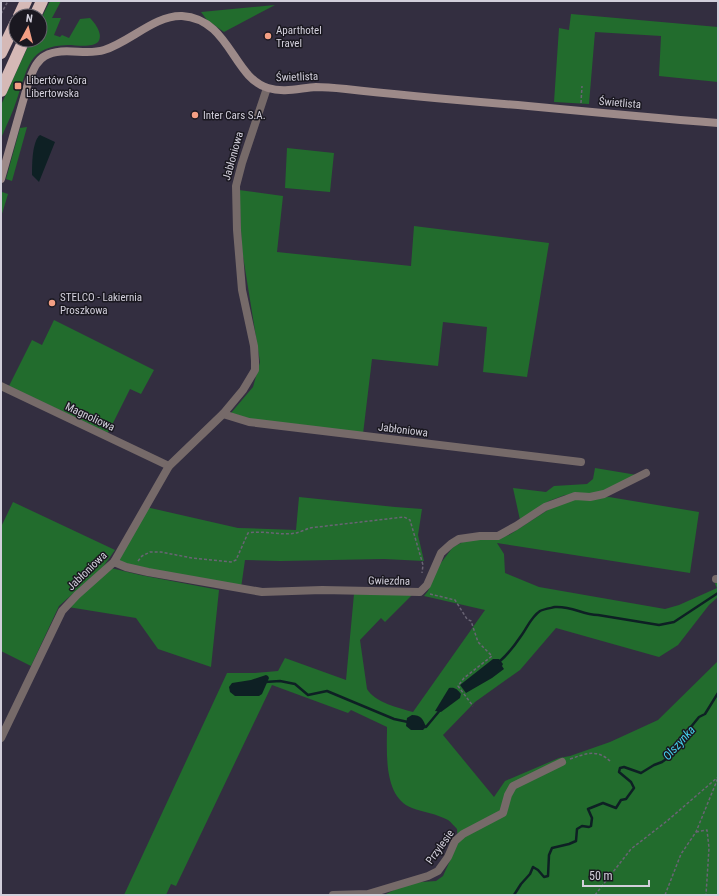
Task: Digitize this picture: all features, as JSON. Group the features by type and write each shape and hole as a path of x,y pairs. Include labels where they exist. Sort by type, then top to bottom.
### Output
{"highway":[{"path":"1,53 8,39"},
{"path":"1,91 20,48"}],"street":[{"name":"Świetlista","path":"1,179 34,69 42,58 50,54 64,52 92,52 105,50 159,22 176,16 185,16 199,20 213,29 224,41 250,78 267,88 287,90 327,87 366,92 718,122"},
{"name":"Jabłoniowa","path":"1,738 62,610 114,562 169,466 223,414 243,390 255,370 254,346 242,290 237,230 236,186 244,156 267,88"},
{"name":"Magnoliowa","path":"1,386 169,466"},
{"name":"Jabłoniowa","path":"223,414 249,422 581,462"},
{"name":"Gwiezdna","path":"114,562 136,570 262,592 322,590 420,592 427,585 442,553 451,544 459,539 480,536 498,536 545,507 575,496 590,497 604,494 646,473"},
{"name":"Przylesie","path":"333,895 368,894 428,876 438,871 448,857 455,841 463,834 503,813 508,795 513,786 562,762"}],"path":[{"path":"1,14 8,1"},
{"path":"580,111 582,86"},
{"path":"136,570 138,561 142,556 150,552 161,552 192,558 231,562 236,560 248,533 258,531 296,533 308,528 404,516 410,520 423,565 422,577"},
{"path":"420,592 455,600 467,619 471,621 478,642 492,656 464,678 458,686 473,706"},
{"path":"562,762 590,752 607,757 611,762"},
{"path":"665,895 682,854 696,832 718,777"},
{"path":"595,895 631,849 667,821 718,777"},
{"path":"696,832 707,830 709,848 706,895"}],"green space":[{"path":"50,1 61,1 52,18 61,18 54,35 60,37 62,35 69,38 80,19 90,18 98,29 100,39 92,45 55,46 37,54 27,69 14,109 1,137 1,105 27,48 48,48 48,8 46,8"},
{"path":"275,5 224,32 207,20 201,12"},
{"path":"571,14 718,27 718,82 659,76 661,36 595,32 589,104 554,102 559,28 569,30"},
{"path":"27,127 12,181 6,179 20,128"},
{"path":"287,148 334,153 330,192 285,188"},
{"path":"239,190 283,196 277,252 411,266 414,226 549,243 527,377 483,372 487,327 443,322 438,366 372,359 363,434 254,420 231,413 253,387 260,362 242,250"},
{"path":"2,192 8,194 1,217 1,194"},
{"path":"54,320 154,370 141,394 130,389 108,433 9,386 32,340 42,345"},
{"path":"595,468 637,475 602,491 591,494 565,495 549,501 520,520 513,488 546,492 554,486 587,484 593,479"},
{"path":"299,497 422,509 418,535 424,561 384,559 280,561 245,560 241,588 114,562 146,507 238,528 296,530"},
{"path":"609,497 699,512 690,573 497,543 504,554 505,573 539,587 665,609 679,605 717,588 715,584 718,576 718,597 709,605 678,645 659,657 556,628 520,670 475,702 443,735 494,797 505,781 559,758 570,756 610,742 658,720 718,661 718,895 384,895 408,883 436,881 443,876 458,843 457,829 444,818 412,808 403,802 396,794 391,784 387,761 387,727 351,710 348,713 272,685 176,886 171,884 166,895 124,895 227,673 278,671 285,658 346,680 354,594 412,595 385,622 381,618 360,640 367,689 370,694 381,701 413,712 485,610 424,596 428,591 437,568 453,547 469,539 494,539 509,535 566,500"},
{"path":"13,502 115,550 103,567 59,606 31,666 1,651 1,527"},
{"path":"111,568 219,590 211,667 158,649 136,618 68,607"}],"shaded area":[{"path":"40,135 55,142 39,182 32,175 32,165 35,142"},
{"path":"493,659 499,659 503,664 502,666 504,669 492,678 466,693 460,685"},
{"path":"266,675 269,678 262,694 259,696 235,696 230,692 229,687 232,683 251,680"},
{"path":"449,688 454,688 457,690 461,694 460,698 441,712 435,711"},
{"path":"412,715 418,716 423,720 426,727 423,730 411,730 406,726 407,718"}],"waterway":[{"path":"499,662 514,646 534,616 543,610 561,607 592,615 659,625 674,622 718,593"},
{"path":"265,682 280,681 295,684 308,695 327,691 394,719 408,722"},
{"name":"Olszynka","path":"514,895 530,874 533,867 544,877 548,876 549,855 552,848 576,841 577,829 582,826 591,826 592,818 588,809 603,803 616,808 621,800 626,799 634,788 631,782 619,772 620,768 624,767 641,773 669,757 699,717 705,714 718,693"},
{"path":"423,726 426,727 441,709"}],"place":[{"name":"Aparthotel Travel","path":"268,36"},
{"name":"Libertów Góra Libertowska","path":"18,86"},
{"name":"Inter Cars S.A.","path":"195,115"},
{"name":"STELCO - Lakiernia Proszkowa","path":"52,303"}]}
